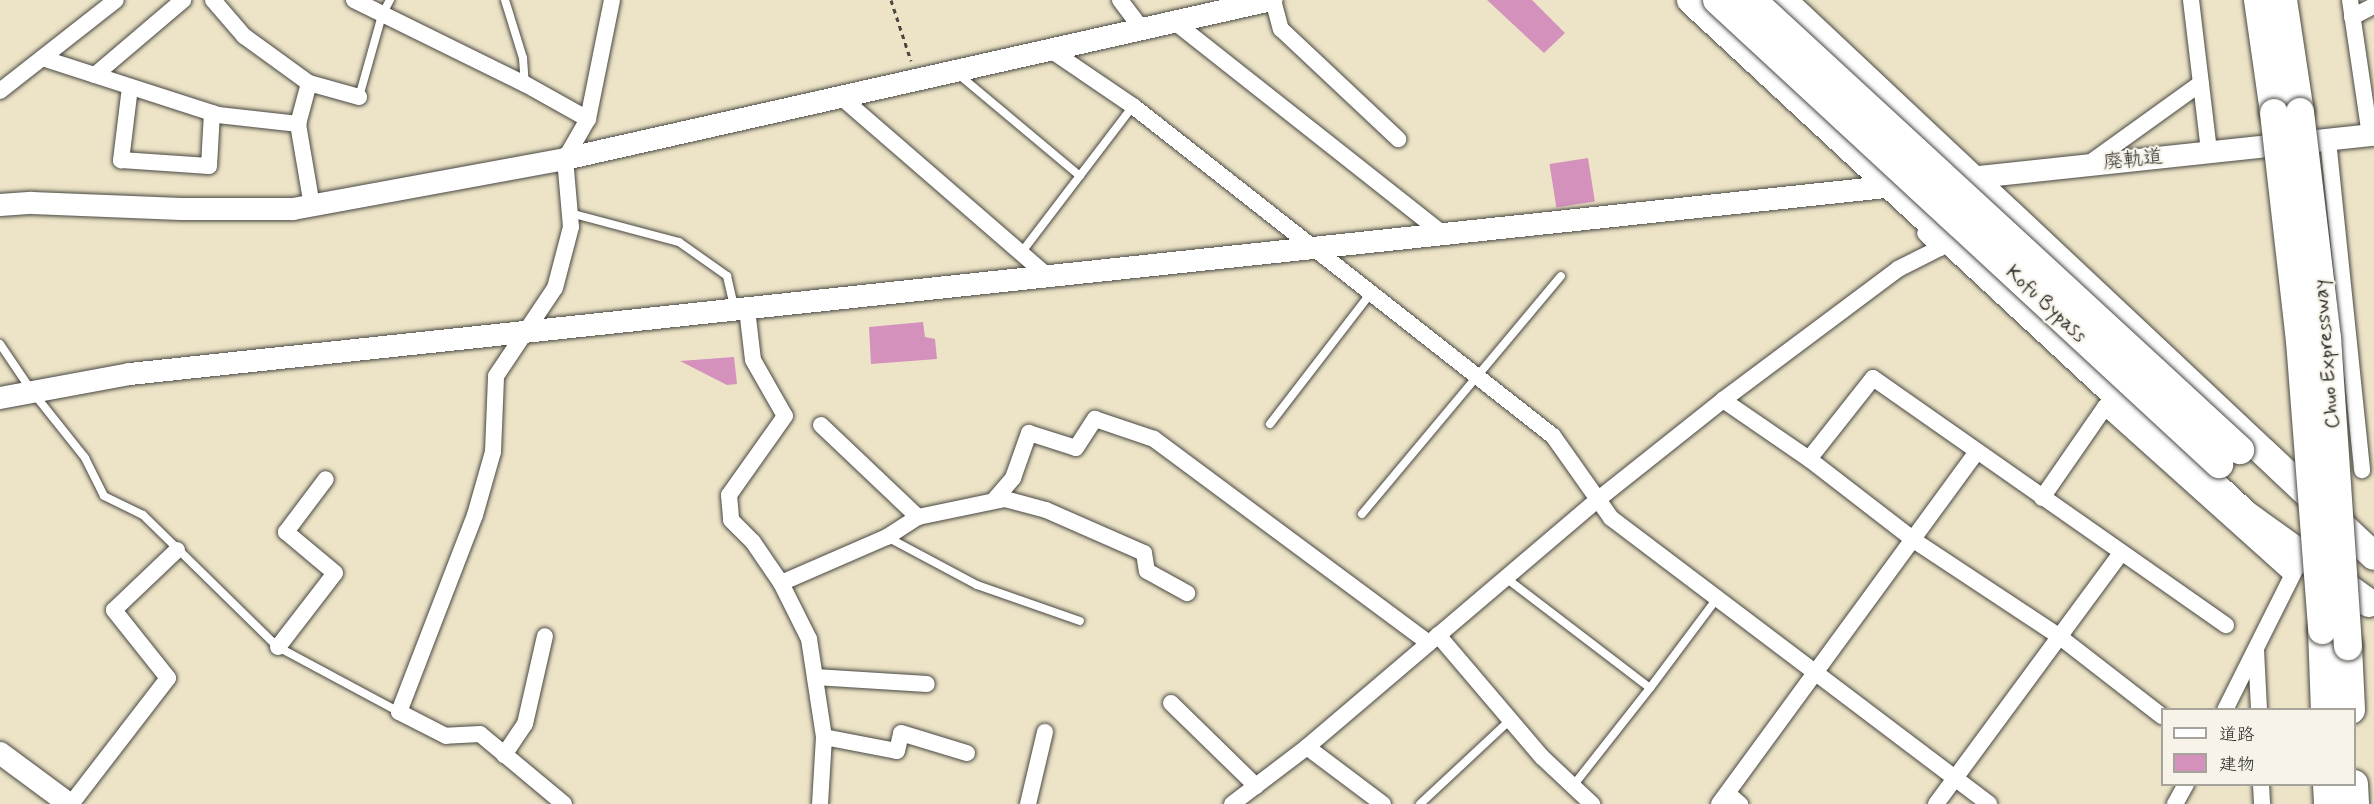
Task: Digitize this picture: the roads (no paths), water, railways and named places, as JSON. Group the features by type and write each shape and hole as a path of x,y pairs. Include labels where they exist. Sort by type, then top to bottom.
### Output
{"highway":[{"path":"1691,0 1887,186 2246,515 2297,566 2372,596"},
{"name":"Kofu Bypass","path":"1717,0 2230,457"},
{"name":"Kofu Bypass","path":"1752,0 2372,596"},
{"path":"1782,0 2374,556"},
{"name":"Chuo Expressway","path":"2258,0 2287,112 2327,338 2351,708"},
{"name":"Chuo Expressway","path":"2283,0 2287,112 2322,630 2325,708"},
{"path":"2328,786 2328,804"},
{"path":"2355,786 2355,804"}],"street":[{"path":"0,92 116,0"},
{"path":"95,75 183,0"},
{"path":"213,0 244,36 309,83 359,97"},
{"path":"354,0 525,84 588,119"},
{"path":"564,804 480,734 446,736 399,712 476,515 493,452 496,376 555,288 571,227 565,159 588,119 612,0"},
{"path":"1120,0 1143,30"},
{"path":"0,205 32,202 256,211 312,206 565,159 1272,0 1281,29 1398,140"},
{"path":"2191,0 2209,152"},
{"path":"2350,0 2372,135"},
{"path":"2352,17 2374,6"},
{"path":"1176,23 1444,235"},
{"path":"1052,51 1133,106 1553,436 1596,501 1611,518 1989,804"},
{"path":"42,58 212,113 298,124"},
{"path":"309,83 298,124 312,206"},
{"path":"2086,165 2201,83"},
{"path":"130,87 121,160 209,166 212,113"},
{"path":"841,97 1050,278"},
{"name":"廃軌道","path":"0,398 31,390 130,374 1050,278 2372,135"},
{"path":"2328,140 2362,470"},
{"path":"1232,804 1307,747 1596,501 1723,400 1898,269 1940,248 1887,186"},
{"path":"741,309 753,360 785,416 729,495 731,520 753,542 781,583 809,639 824,737 820,804"},
{"path":"1809,459 1873,378 2120,554 2226,625"},
{"path":"1723,400 1809,459 1915,541 2060,637 2161,714"},
{"path":"2042,498 2105,407 2297,566 2226,708"},
{"path":"995,499 1013,478 1029,432 1076,448 1095,419 1154,439 1434,639 1592,804"},
{"path":"820,425 918,517"},
{"path":"2360,448 2374,433"},
{"path":"1729,801 1977,451"},
{"path":"278,648 335,573 286,532 326,479"},
{"path":"781,583 887,537 918,517 995,499 1046,510 1144,553 1147,571 1187,593"},
{"path":"0,753 70,804 168,678 114,610 177,550"},
{"path":"1936,804 2120,554"},
{"path":"504,755 525,724 545,636"},
{"path":"2256,647 2259,708"},
{"path":"815,677 927,684"},
{"path":"1171,703 1256,786"},
{"path":"824,737 897,751 901,732 967,753"},
{"path":"1028,804 1045,732"},
{"path":"1307,747 1383,804"},
{"path":"2175,804 2185,786"},
{"path":"2261,786 2262,804"}],"lane":[{"path":"359,97 382,15 390,0"},
{"path":"505,0 523,58 525,84"},
{"path":"955,71 1080,176"},
{"path":"1021,253 1133,106"},
{"path":"570,213 679,242 727,276 741,309"},
{"path":"1362,514 1561,276"},
{"path":"1270,424 1371,293"},
{"path":"0,344 31,390 85,458 104,496 143,515 278,648 399,712"},
{"path":"887,537 977,585 1080,621"},
{"path":"1506,578 1650,688"},
{"path":"1573,786 1718,597"},
{"path":"1420,804 1510,720"}]}
